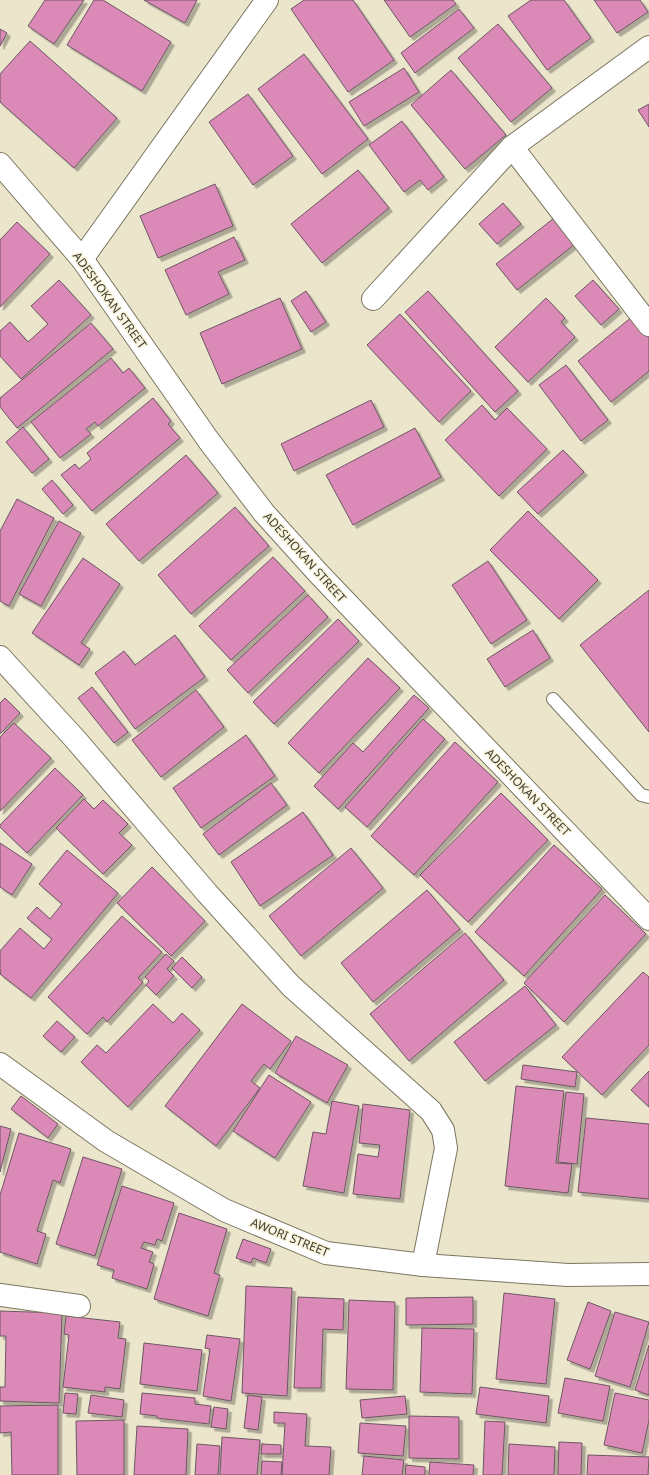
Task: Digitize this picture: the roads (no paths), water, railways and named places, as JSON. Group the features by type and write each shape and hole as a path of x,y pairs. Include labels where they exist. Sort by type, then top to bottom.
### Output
{"street":[{"path":"82,259 267,0"},
{"path":"373,299 512,147 649,47"},
{"path":"512,147 649,325"},
{"name":"ADESHOKAN STREET","path":"0,164 82,259 209,441 264,514 324,580 649,919"},
{"path":"0,657 76,740 207,893 291,986 431,1111 443,1130 446,1148 423,1265"},
{"name":"AWORI STREET","path":"0,1064 106,1141 224,1210 326,1253 423,1265 568,1275 649,1274"},
{"path":"0,1295 79,1306"}],"lane":[{"path":"552,699 641,795 649,797"}]}
